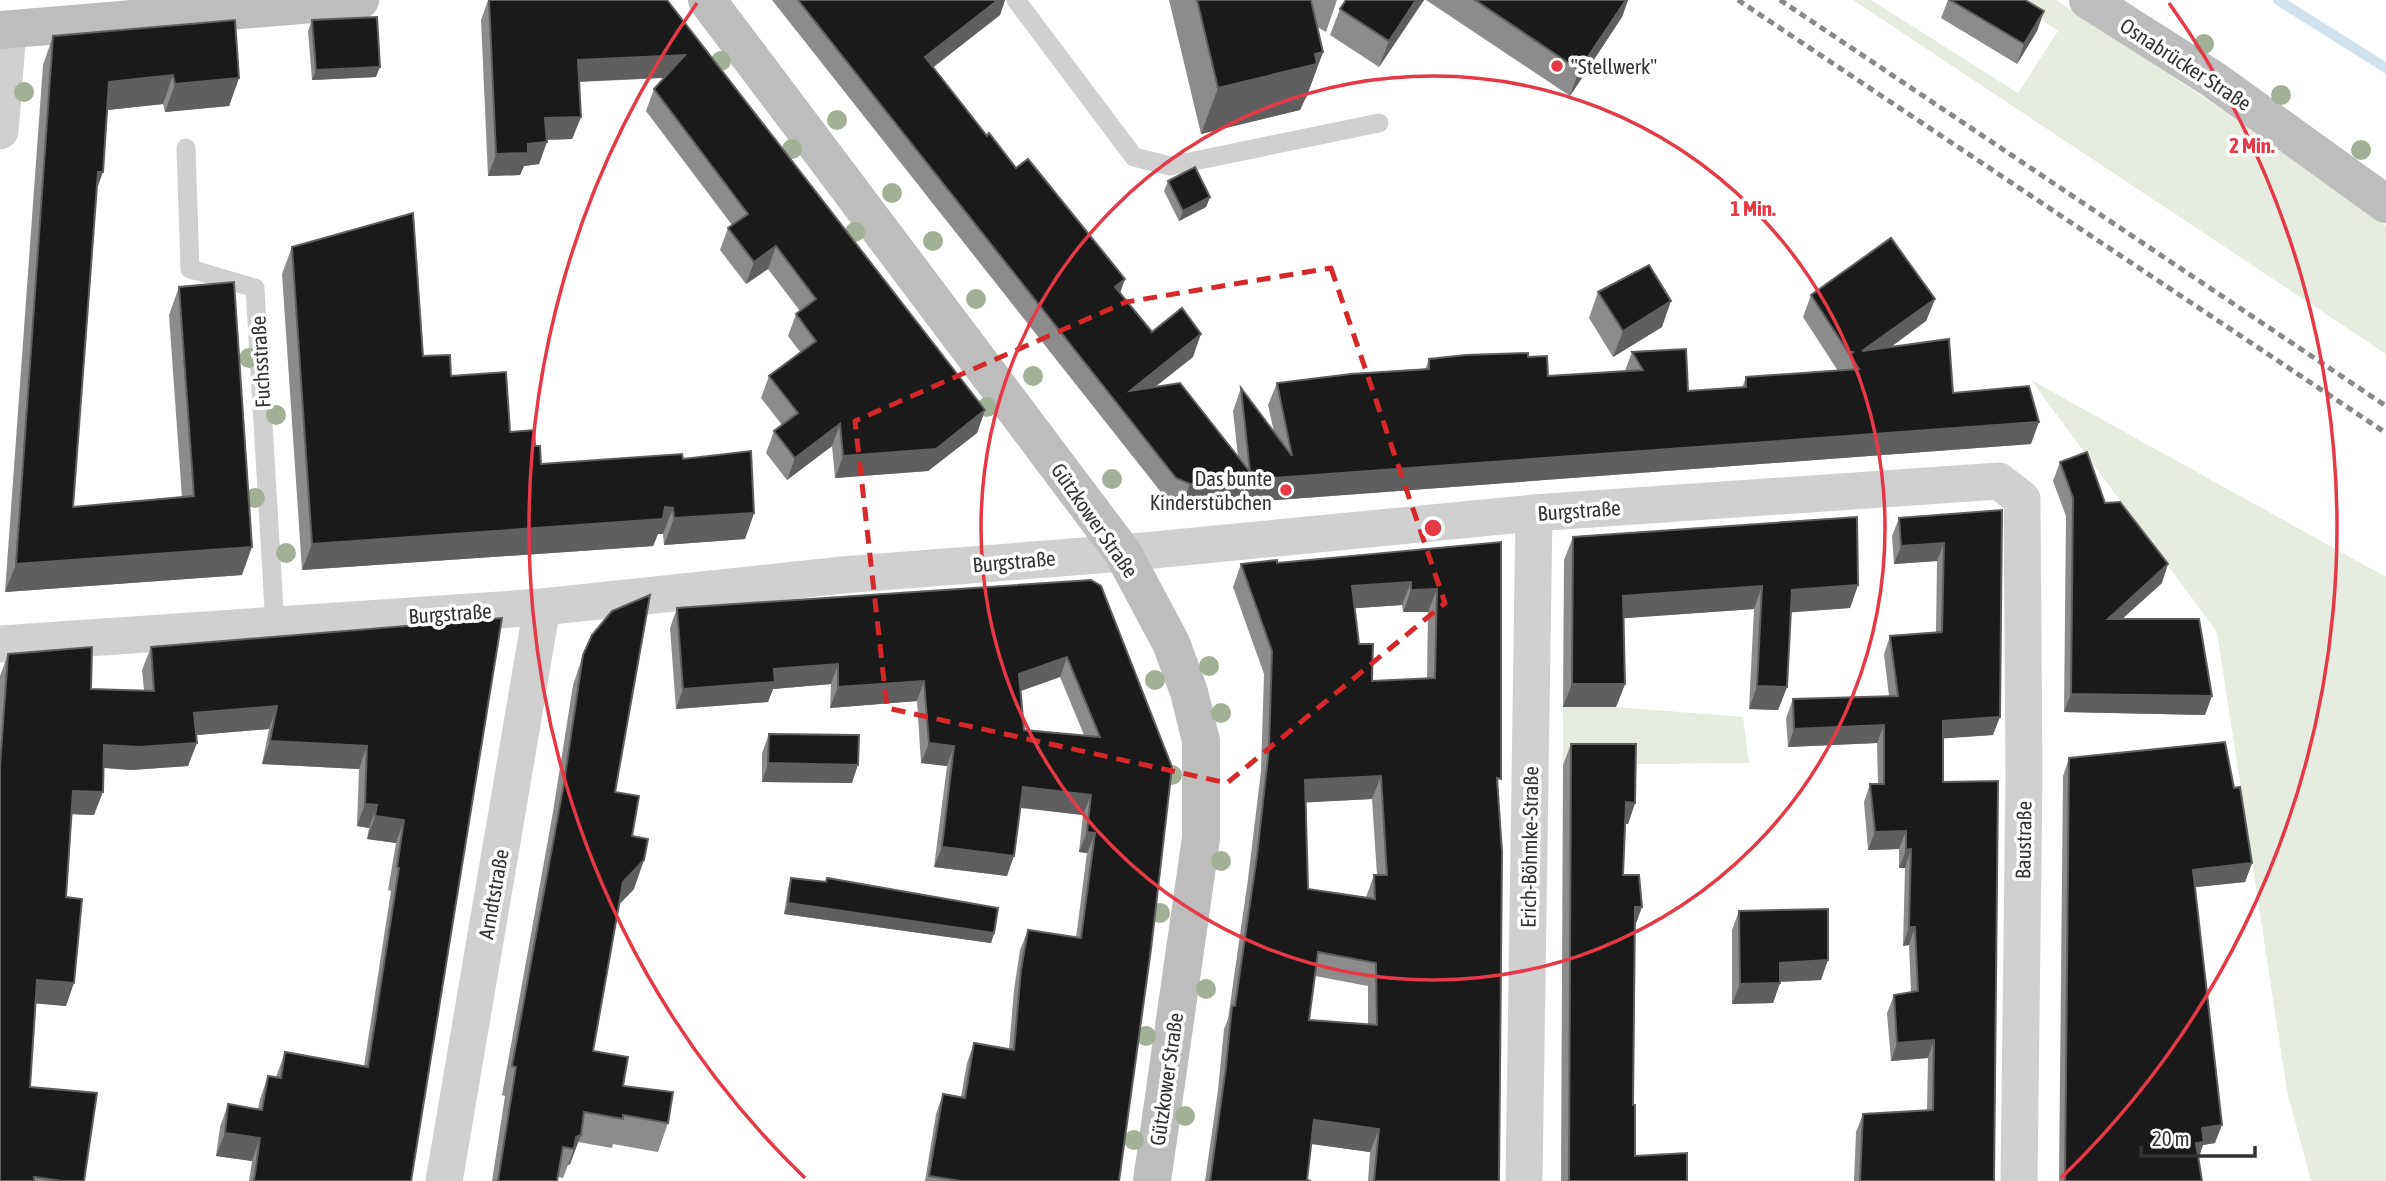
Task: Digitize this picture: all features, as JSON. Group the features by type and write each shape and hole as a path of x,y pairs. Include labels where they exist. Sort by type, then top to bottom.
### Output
{"street":[{"path":"0,131 4,30 360,0"},
{"name":"Gützkower Straße","path":"707,0 1123,552 1171,643 1189,692 1201,741 1201,838 1152,1181"},
{"name":"Osnabrücker Straße","path":"2088,0 2214,80 2386,204"},
{"name":"Burgstraße","path":"0,644 542,607 842,575 1123,552 1534,513 1999,481 2022,499"},
{"name":"Baustraße","path":"2019,1181 2024,776 2022,499"},
{"name":"Erich-Böhmke-Straße","path":"1524,1181 1534,513"},
{"name":"Arndtstraße","path":"444,1181 542,607"}],"lane":[{"path":"1016,0 1134,158 1170,166 1379,123"},
{"name":"Fuchsstraße","path":"186,148 190,269 256,288 275,626"}],"highlighted area":[{"path":"1331,268 1445,603 1227,783 887,708 855,421 1126,302"}],"shaded area":[{"path":"1853,0 1871,0 2018,93 2058,31 2011,0 2056,0 2205,98 2386,226 2386,354"},
{"path":"2031,380 2386,577 2386,1181 2311,1181 2287,1091 2217,632"},
{"path":"1563,707 1616,707 1743,717 1749,763 1563,765"}],"building":[{"path":"489,0 667,0 985,410 936,449 843,456 840,424 795,458 774,431 798,413 769,376 816,341 796,314 816,299 776,246 754,262 728,228 748,214 654,89 685,55 578,60 581,117 545,118 547,142 528,144 528,153 496,154"},
{"path":"798,0 998,0 925,57 987,136 989,133 1016,168 1028,159 1125,279 1115,287 1152,332 1182,308 1201,334 1130,391 1180,383 1250,472 1241,388 1292,456 1277,383 1351,374 1429,369 1429,359 1528,353 1528,357 1547,356 1548,376 1643,370 1632,352 1686,349 1688,391 1746,387 1746,377 1859,369 1849,353 1854,352 1848,352 1811,295 1891,238 1935,299 1862,351 1949,339 1953,393 2029,386 2039,422 1190,484 1176,478"},
{"path":"1197,0 1311,0 1323,52 1315,54 1317,64 1218,88"},
{"path":"1346,0 1416,0 1389,41 1340,9"},
{"path":"1475,0 1626,0 1579,70"},
{"path":"1950,0 2025,0 2044,11 2024,44"},
{"path":"377,17 380,67 316,70 312,20"},
{"path":"235,20 239,78 175,84 173,75 109,82 103,172 98,172 73,507 194,496 179,287 234,282 252,547 16,564 53,36"},
{"path":"1195,167 1210,197 1183,211 1168,181"},
{"path":"413,213 423,356 450,355 451,376 506,372 510,432 534,430 535,446 540,446 541,464 682,454 683,459 751,451 754,513 674,518 673,508 665,507 663,519 312,544 292,247"},
{"path":"1649,265 1671,301 1623,331 1598,292"},
{"path":"2087,452 2105,503 2120,502 2168,564 2108,619 2199,619 2212,696 2071,694 2073,498 2060,462"},
{"path":"2002,510 2000,717 1943,721 1943,782 1998,781 1994,1181 1860,1181 1863,1114 1933,1110 1934,1040 1897,1043 1894,995 1918,991 1915,927 1909,927 1911,849 1906,850 1906,831 1875,832 1870,784 1884,784 1884,725 1794,729 1793,699 1898,696 1890,636 1942,632 1944,543 1901,546 1899,518"},
{"path":"1857,517 1858,585 1792,590 1787,687 1757,686 1762,586 1623,596 1625,684 1572,684 1573,537"},
{"path":"1501,542 1501,779 1497,778 1502,852 1499,1181 1374,1181 1379,1129 1314,1120 1307,1180 1311,1181 1210,1181 1232,1006 1235,1006 1257,856 1269,748 1272,651 1241,564 1277,560 1277,563","holes":["1411,582 1411,590 1437,589 1435,678 1372,681 1373,644 1359,644 1352,586","1381,776 1387,875 1374,875 1375,899 1308,889 1305,780","1318,952 1376,963 1377,1025 1309,1020"]},
{"path":"1091,580 1101,586 1172,767 1151,949 1119,1181 961,1181 929,1176 943,1094 965,1098 974,1043 1014,1050 1021,970 1028,930 1081,938 1095,833 1087,832 1091,795 1023,787 1014,856 942,847 954,746 929,743 924,681 838,687 838,664 774,669 775,682 683,689 677,608","holes":["1067,657 1100,737 1024,730 1019,674"]},
{"path":"650,595 615,792 639,796 632,836 648,839 644,860 623,882 593,1051 628,1057 623,1086 673,1092 668,1123 584,1112 581,1135 576,1137 574,1149 563,1147 557,1181 498,1181 516,1067 512,1066 564,783 583,655 592,635 612,611"},
{"path":"502,618 411,1181 254,1181 260,1138 225,1133 228,1104 262,1110 268,1076 281,1078 285,1052 368,1067 399,868 404,820 375,816 377,805 365,804 367,746 270,741 277,706 194,713 197,743 139,747 104,745 103,792 73,791 66,897 82,899 74,983 37,980 30,1087 97,1093 84,1181 34,1177 34,1181 0,1181 0,766 8,654 92,647 91,689 154,691 151,647"},
{"path":"769,734 859,735 858,765 768,763"},
{"path":"2225,742 2234,788 2240,787 2252,863 2193,870 2222,1125 2202,1128 2204,1142 2196,1143 2202,1181 2065,1181 2069,758"},
{"path":"1571,744 1636,744 1635,803 1626,802 1623,875 1639,875 1642,907 1635,907 1635,1156 1687,1153 1687,1181 1569,1181"},
{"path":"791,878 826,882 827,878 998,908 994,933 788,903"},
{"path":"1828,909 1828,960 1780,963 1780,983 1740,984 1739,911"}],"waterway":[{"path":"2278,0 2386,68"}],"railway":[{"path":"1738,0 2386,433"},
{"path":"1780,0 2386,406"}],"place":[{"name":"\"Stellwerk\"","path":"1557,66"},
{"name":"Das bunte Kinderstübchen","path":"1286,490"}]}
